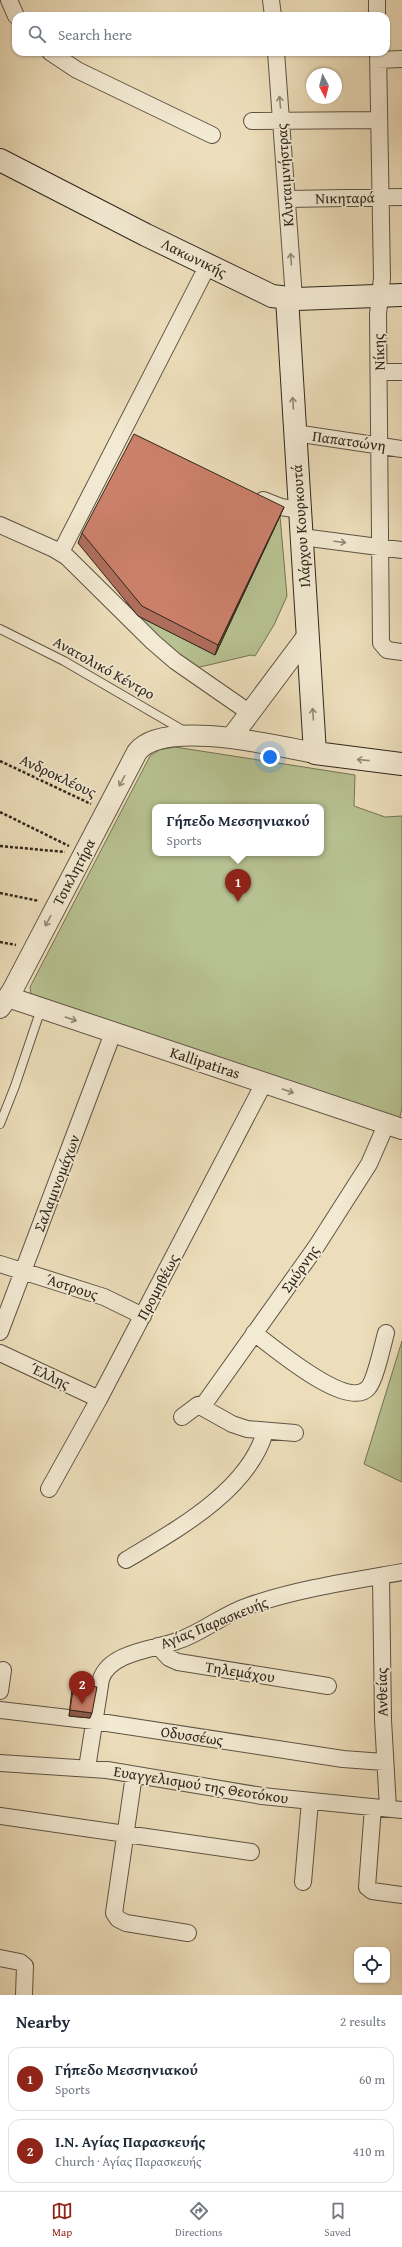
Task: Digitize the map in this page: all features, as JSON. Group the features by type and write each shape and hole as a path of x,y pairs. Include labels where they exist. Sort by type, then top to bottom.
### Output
{"main road":[{"name":"Λακωνικής","path":"0,160 272,296 290,298 380,296 402,294"},
{"name":"Ιλάρχου Κουρκουτά","path":"290,298 295,433 315,753"},
{"path":"315,753 402,764"}],"street":[{"path":"9,0 14,12"},
{"path":"272,0 273,12"},
{"path":"377,0 377,12"},
{"path":"56,56 77,70 212,135"},
{"name":"Κλυταιμνήστρας","path":"276,56 287,199 290,298"},
{"path":"378,56 402,59"},
{"name":"Νίκης","path":"378,56 382,278 378,314 380,372 379,445 381,643 394,651"},
{"path":"252,122 379,120"},
{"name":"Νικηταρά","path":"287,199 402,197"},
{"path":"61,552 131,433 208,265"},
{"path":"380,372 402,372"},
{"name":"Παπατσώνη","path":"295,433 402,449"},
{"path":"250,493 271,504 300,510"},
{"path":"0,525 61,552 158,647 250,713"},
{"path":"302,536 402,550"},
{"path":"231,738 308,635"},
{"path":"192,736 231,738 315,753"},
{"name":"Τσικλητήρα","path":"4,1003 141,747 146,743 159,739 192,736"},
{"name":"Kallipatiras","path":"4,1003 41,1009 394,1127"},
{"name":"Σαλαμινομάχων","path":"0,1332 113,1033"},
{"name":"Προμηθέως","path":"49,1489 143,1316 264,1083"},
{"name":"Σμύρνης","path":"202,1406 316,1247 394,1127"},
{"name":"Άστρους","path":"0,1264 104,1297 143,1316"},
{"path":"254,1333 317,1380 354,1392 361,1392 370,1385 386,1332"},
{"name":"Έλλης","path":"0,1353 99,1399"},
{"path":"182,1417 194,1406 202,1406 237,1426 266,1432 295,1434"},
{"path":"126,1560 190,1519 229,1486 254,1459 266,1432"},
{"name":"Αγίας Παρασκευής","path":"87,1768 101,1682 106,1670 129,1655 177,1641 194,1634 247,1606 402,1572"},
{"name":"Ανθείας","path":"381,1576 384,1762 388,1808 367,1887 372,1892 402,1895"},
{"name":"Τηλεμάχου","path":"158,1646 169,1658 178,1662 328,1686"},
{"path":"0,1691 3,1670"},
{"name":"Οδυσσέως","path":"0,1710 94,1721 343,1759 384,1762"},
{"name":"Ευαγγελισμού της Θεοτόκου","path":"0,1763 87,1768 225,1791 388,1808"},
{"path":"134,1775 124,1835 114,1913 118,1920 126,1923 188,1933"},
{"path":"303,1882 310,1801"},
{"path":"0,1816 124,1835 251,1852"},
{"path":"0,1958 20,1962 25,1966 24,1995"}],"lane":[{"name":"Ανατολικό Κέντρο","path":"0,629 78,668 192,736"},
{"path":"0,1124 15,1086 41,1009"}],"path":[{"name":"Ανδροκλέους","path":"0,761 106,811"},
{"path":"0,812 84,854"},
{"path":"0,846 84,854"},
{"path":"0,893 57,905"}],"green space":[{"path":"280,516 287,596 274,625 255,656 251,655 196,668 184,661 138,616 215,655"},
{"path":"127,602 137,615 125,603"},
{"path":"175,747 355,775 354,806 385,817 402,816 402,1108 399,1121 31,994 30,987 150,756 159,750"},
{"path":"402,1341 402,1482 364,1464"}],"building":[{"path":"134,434 284,507 218,645 142,606 82,533"},
{"path":"74,1683 97,1687 92,1713 70,1710"}],"place":[{"name":"Γήπεδο Μεσσηνιακού","path":"238,902"},
{"name":"Ι.Ν. Αγίας Παρασκευής","path":"82,1704"}]}
